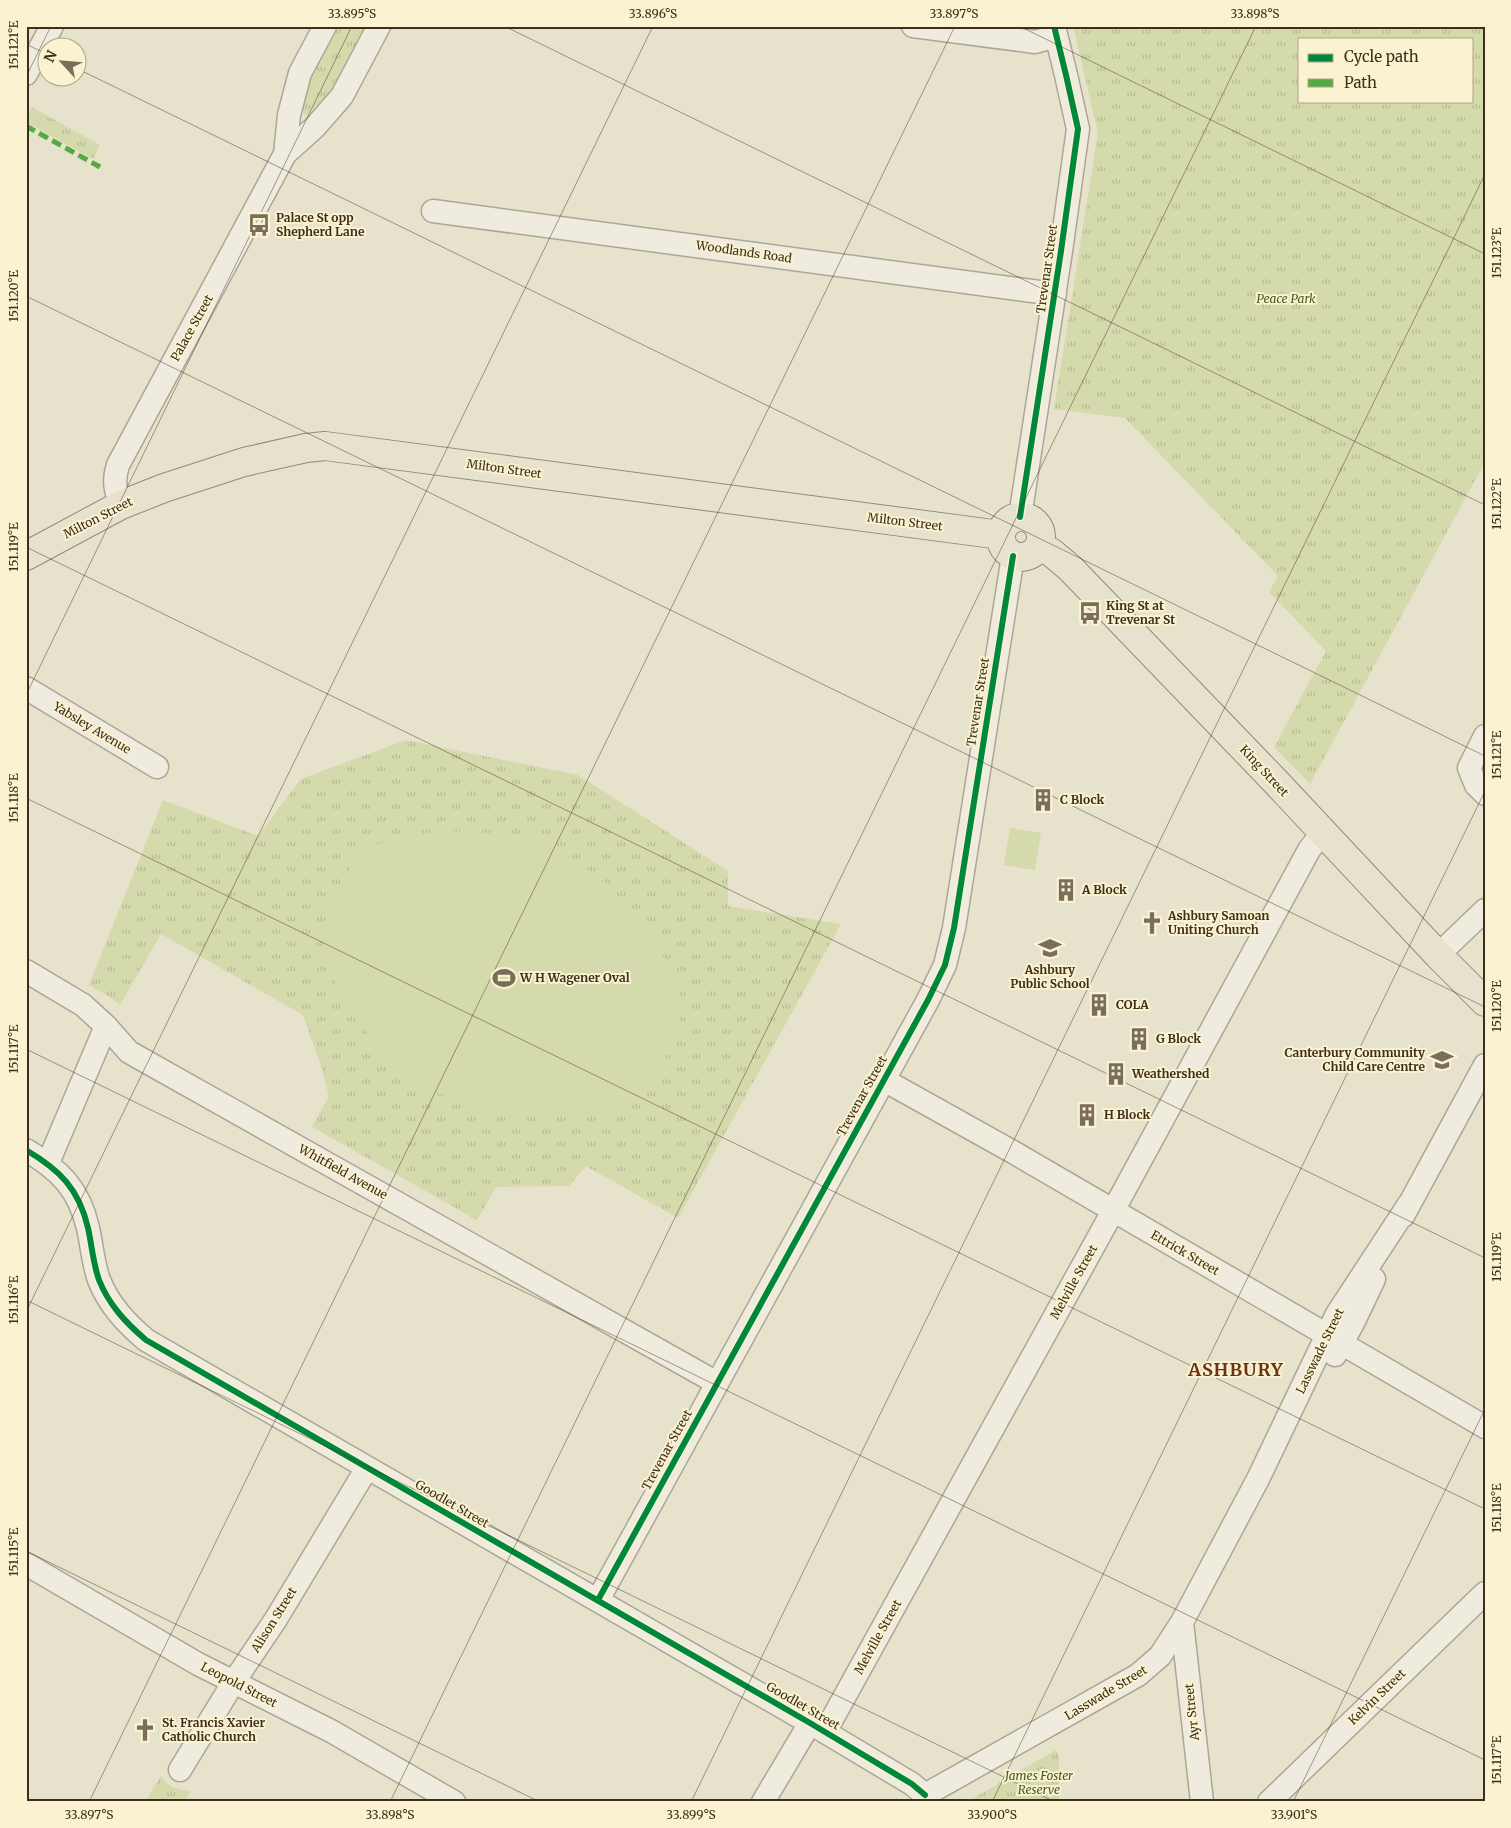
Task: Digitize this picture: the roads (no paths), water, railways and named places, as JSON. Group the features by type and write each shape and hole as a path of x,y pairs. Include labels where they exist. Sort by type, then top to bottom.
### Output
{"main road":[{"name":"Milton Street","path":"26,556 121,505 186,480 244,462 306,448 325,446 1011,536"},
{"name":"King Street","path":"1011,536 1033,521 1038,526 1040,532 1039,545 1070,568 1485,1002"}],"street":[{"path":"26,74 52,26"},
{"name":"Palace Street","path":"285,154 289,114 300,73 325,26"},
{"name":"Palace Street","path":"121,505 114,486 114,477 118,465 285,154 314,127 342,96 380,26"},
{"path":"914,26 1035,42 1055,31"},
{"name":"Trevenar Street","path":"598,1600 884,1080 945,965 950,946 1011,536 1055,294 1078,129 1055,31"},
{"name":"Woodlands Road","path":"433,211 1055,294"},
{"name":"Yabsley Avenue","path":"26,688 157,767"},
{"path":"1485,736 1469,768 1476,785 1485,794"},
{"name":"Melville Street","path":"763,1802 818,1727 1113,1212 1309,850 1322,833"},
{"path":"1438,955 1485,910"},
{"name":"Whitfield Avenue","path":"26,971 83,1005 106,1026 129,1052 717,1382"},
{"path":"48,1163 106,1026"},
{"name":"Lasswade Street","path":"926,1798 1138,1675 1160,1656 1182,1622 1335,1339 1337,1314 1409,1204 1485,1065"},
{"name":"Ettrick Street","path":"884,1080 1013,1152 1113,1212 1485,1426"},
{"name":"Goodlet Street","path":"26,1150 48,1163 67,1180 75,1193 88,1228 100,1282 108,1299 130,1327 146,1340 818,1727 912,1784 926,1798"},
{"name":"Alison Street","path":"180,1770 233,1683 276,1619 367,1468"},
{"name":"Leopold Street","path":"26,1564 233,1683 331,1731 454,1802"},
{"name":"Kelvin Street","path":"1269,1802 1485,1592"},
{"name":"Ayr Street","path":"1182,1622 1202,1802"}],"place":[{"name":"Palace St opp Shepherd Lane","path":"259,225"},
{"name":"King St at Trevenar St","path":"1090,613"},
{"name":"C Block","path":"1043,800"},
{"name":"A Block","path":"1066,890"},
{"name":"Ashbury Samoan Uniting Church","path":"1152,923"},
{"name":"Ashbury Public School","path":"1050,948"},
{"name":"W H Wagener Oval","path":"504,978"},
{"name":"COLA","path":"1099,1005"},
{"name":"G Block","path":"1139,1039"},
{"name":"Canterbury Community Child Care Centre","path":"1442,1060"},
{"name":"Weathershed","path":"1116,1074"},
{"name":"H Block","path":"1087,1115"},
{"name":"St. Francis Xavier Catholic Church","path":"145,1730"}],"district":[{"name":"ASHBURY","path":"1236,1370"}],"park label":[{"name":"Peace Park","path":"1286,299"},
{"name":"James Foster Reserve","path":"1039,1783"}]}
